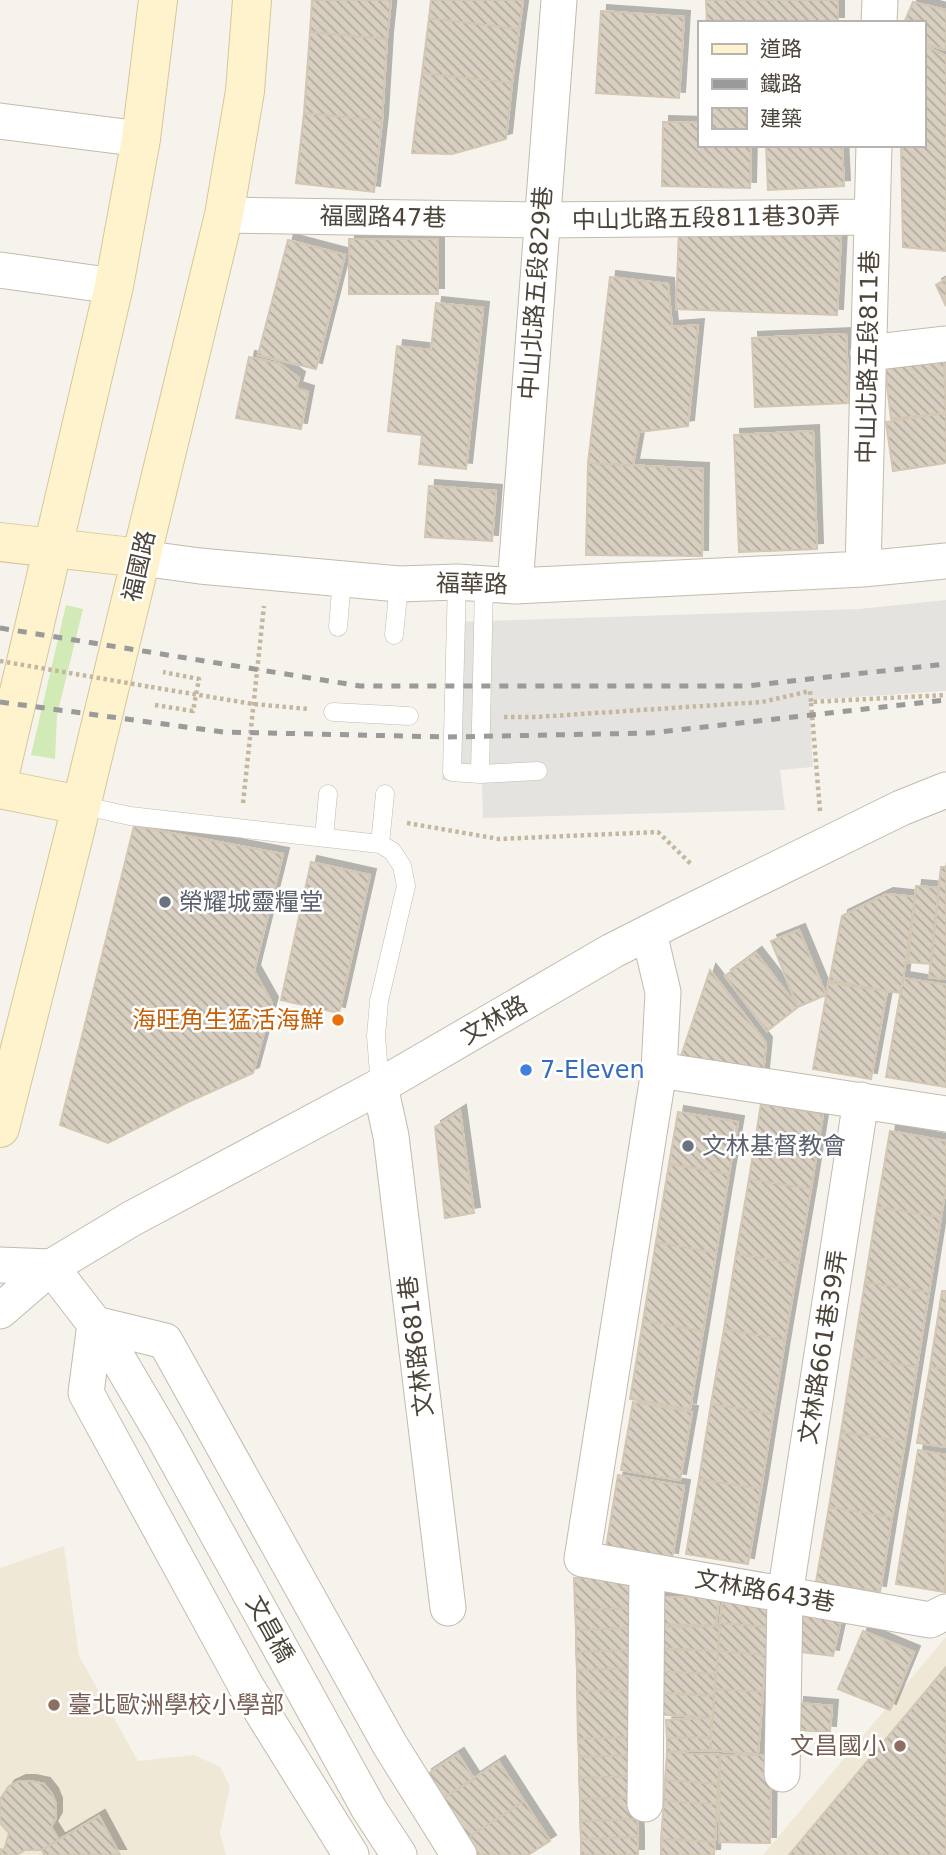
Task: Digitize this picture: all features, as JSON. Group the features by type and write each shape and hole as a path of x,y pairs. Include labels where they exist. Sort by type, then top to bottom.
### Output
{"main road":[{"path":"0,773 114,286 141,139 158,0"},
{"name":"福國路","path":"0,1128 224,215 245,91 252,0"},
{"name":"福華路","path":"0,542 141,558"},
{"path":"0,789 80,805"}],"street":[{"name":"中山北路五段829巷","path":"485,584 541,220 559,0"},
{"path":"879,21 880,0"},
{"path":"0,121 141,139"},
{"name":"中山北路五段811巷","path":"863,569 874,147"},
{"name":"福國路47巷","path":"224,215 541,220"},
{"name":"中山北路五段811巷30弄","path":"541,220 871,217"},
{"path":"0,270 114,286"},
{"path":"868,352 946,344"},
{"name":"福華路","path":"141,558 399,584 485,584 863,569 946,561"},
{"name":"文林路","path":"0,1311 51,1268 131,1219 380,1086 612,951 901,808 946,790"},
{"path":"649,933 663,992 659,1070 946,1114"},
{"name":"文林路643巷","path":"659,1070 582,1559 930,1620 946,1612"},
{"name":"文林路681巷","path":"380,1086 391,1136 448,1608"},
{"name":"文林路661巷39弄","path":"782,1774 785,1595 860,1100"},
{"path":"0,1265 51,1268"},
{"name":"文昌橋","path":"51,1268 117,1357 369,1809 400,1855"},
{"path":"351,1855 246,1686 86,1393 95,1324 165,1341 390,1745 459,1855"},
{"path":"645,1804 647,1571"}],"lane":[{"path":"338,627 342,579"},
{"path":"394,635 399,584"},
{"path":"480,774 485,584"},
{"path":"485,584 452,772 480,774 538,771"},
{"path":"333,712 409,716"},
{"path":"324,837 328,794"},
{"path":"380,844 385,794"},
{"path":"80,805 130,816 380,844 392,851 402,866 406,886 379,1001 376,1036 380,1086"}],"path":[{"path":"243,803 265,600"},
{"path":"0,661 253,704 333,712"},
{"path":"156,705 193,711 199,678 163,672"},
{"path":"481,716 536,717 762,702 810,691 820,812"},
{"path":"810,702 946,695"},
{"path":"403,823 499,839 658,832 692,865"}],"shaded area":[{"path":"946,600 946,691 809,700 813,767 780,770 785,810 483,818 482,782 442,780 453,622 859,609"},
{"name":"臺北歐洲學校小學部","path":"64,1546 79,1656 138,1761 194,1755 220,1767 230,1786 220,1833 226,1855 0,1855 0,1568"},
{"name":"文昌國小","path":"946,1637 946,1855 763,1855"}],"green space":[{"path":"66,605 83,609 57,715 55,759 31,755"}],"building":[{"path":"312,0 391,0 387,39 310,32"},
{"path":"431,0 523,0 519,29 429,18"},
{"path":"706,0 838,0 838,21 707,21"},
{"path":"913,2 946,10 946,50 925,44 925,21 905,21"},
{"path":"601,11 684,17 679,98 596,93"},
{"path":"429,18 519,29 512,83 422,73"},
{"path":"310,32 387,39 382,121 304,113"},
{"path":"925,46 946,56 946,251 903,247 901,147 925,147"},
{"path":"422,73 512,83 506,139 452,154 412,153"},
{"path":"304,113 382,121 374,192 296,183"},
{"path":"663,122 698,123 698,147 751,147 750,188 662,186"},
{"path":"766,147 842,147 844,186 768,190"},
{"path":"679,229 841,236 837,315 676,309"},
{"path":"349,239 438,239 438,294 349,294"},
{"path":"288,240 345,255 316,369 258,355"},
{"path":"610,277 668,284 672,327 698,325 688,426 639,432 633,465 588,463"},
{"path":"946,279 946,306 936,285"},
{"path":"436,303 483,308 466,469 419,464 422,435 388,431 397,346 431,350"},
{"path":"846,334 849,403 755,407 752,338"},
{"path":"249,357 280,364 299,378 296,388 308,392 301,429 236,418"},
{"path":"944,361 946,413 891,419 885,368"},
{"path":"946,413 946,463 893,471 886,422"},
{"path":"813,431 817,549 739,552 734,435"},
{"path":"588,463 703,469 702,556 586,555"},
{"path":"429,486 496,491 492,541 425,537"},
{"path":"134,826 283,854 254,971 272,1003 253,1073 186,1103 108,1143 60,1125"},
{"path":"311,862 370,875 339,1013 281,1000"},
{"path":"941,867 946,867 946,979 929,977"},
{"path":"916,886 939,888 931,964 908,962"},
{"path":"887,894 915,897 901,993 829,983 842,916"},
{"path":"799,930 826,995 798,1007 771,941"},
{"path":"756,953 798,1007 767,1031 725,976"},
{"path":"710,970 766,1043 763,1074 681,1056"},
{"path":"903,978 946,985 946,1087 886,1077"},
{"path":"829,980 887,991 871,1079 813,1069"},
{"path":"761,1104 823,1114 811,1189 749,1179"},
{"path":"460,1111 474,1213 445,1218 435,1127"},
{"path":"678,1112 738,1122 729,1174 669,1164"},
{"path":"890,1131 946,1141 946,1187 941,1217 877,1207"},
{"path":"669,1164 729,1174 716,1253 656,1242"},
{"path":"749,1179 811,1189 798,1264 736,1254"},
{"path":"877,1207 941,1217 929,1292 865,1282"},
{"path":"656,1242 716,1253 703,1331 643,1321"},
{"path":"736,1254 798,1264 785,1340 724,1329"},
{"path":"865,1282 929,1292 917,1367 853,1356"},
{"path":"942,1291 946,1291 946,1369 930,1367"},
{"path":"643,1321 703,1331 690,1409 630,1399"},
{"path":"724,1329 785,1340 773,1414 711,1404"},
{"path":"853,1356 917,1367 905,1442 841,1432"},
{"path":"930,1367 946,1369 946,1447 917,1443"},
{"path":"633,1402 692,1412 680,1480 621,1470"},
{"path":"711,1404 773,1414 761,1489 699,1479"},
{"path":"841,1432 905,1442 892,1517 829,1507"},
{"path":"918,1450 946,1455 945,1592 896,1584"},
{"path":"618,1475 684,1486 672,1559 606,1548"},
{"path":"699,1479 761,1489 748,1564 686,1554"},
{"path":"829,1507 892,1517 880,1592 816,1582"},
{"path":"631,1576 632,1608 575,1610 574,1578"},
{"path":"723,1596 770,1600 768,1627 720,1623"},
{"path":"658,1597 719,1597 716,1626 654,1628"},
{"path":"632,1608 632,1628 576,1630 575,1610"},
{"path":"804,1616 841,1620 833,1656 791,1651"},
{"path":"720,1623 768,1627 766,1655 718,1651"},
{"path":"660,1624 719,1626 718,1651 659,1649"},
{"path":"632,1628 633,1650 576,1652 576,1630"},
{"path":"863,1631 914,1652 890,1710 838,1689"},
{"path":"657,1648 718,1651 716,1674 656,1671"},
{"path":"633,1650 633,1668 577,1670 576,1652"},
{"path":"718,1651 766,1655 763,1692 715,1689"},
{"name":"文昌國小","path":"946,1667 946,1855 789,1855"},
{"path":"633,1668 634,1690 577,1691 577,1670"},
{"path":"656,1671 715,1674 714,1696 656,1693"},
{"path":"715,1689 763,1692 758,1754 710,1750"},
{"path":"634,1690 635,1737 578,1739 577,1691"},
{"path":"657,1692 714,1696 713,1718 655,1714"},
{"path":"798,1703 832,1706 830,1732 796,1730"},
{"path":"711,1718 711,1737 667,1738 666,1720"},
{"path":"635,1737 636,1755 579,1757 578,1739"},
{"path":"711,1737 711,1750 667,1752 667,1738"},
{"path":"667,1752 720,1755 718,1784 665,1780"},
{"path":"458,1754 474,1779 442,1799 426,1775"},
{"path":"636,1755 636,1776 579,1778 579,1757"},
{"path":"720,1755 771,1755 770,1843 719,1842"},
{"path":"499,1762 524,1801 467,1838 442,1799"},
{"path":"636,1776 637,1797 580,1799 579,1778"},
{"path":"665,1780 718,1784 717,1804 664,1801"},
{"path":"20,1781 44,1784 52,1794 56,1804 56,1818 51,1827 59,1840 42,1850 0,1855 0,1849 4,1850 9,1833 0,1823 0,1799 9,1786"},
{"path":"637,1797 637,1819 580,1821 580,1799"},
{"path":"524,1801 550,1841 528,1855 478,1855 467,1838"},
{"path":"664,1801 717,1804 715,1842 661,1839"},
{"path":"99,1816 120,1855 44,1855 42,1850"},
{"path":"637,1819 638,1837 581,1839 580,1821"},
{"path":"638,1837 638,1855 581,1855 581,1839"},
{"path":"661,1839 715,1842 714,1855 661,1855"}],"railway":[{"path":"0,628 360,686 746,686 946,664"},
{"path":"0,702 223,732 447,737 651,733 946,700"}],"place":[{"name":"榮耀城靈糧堂","path":"165,902"},
{"name":"海旺角生猛活海鮮","path":"338,1020"},
{"name":"7-Eleven","path":"526,1070"},
{"name":"文林基督教會","path":"688,1146"},
{"name":"臺北歐洲學校小學部","path":"54,1705"},
{"name":"文昌國小","path":"900,1746"}]}
